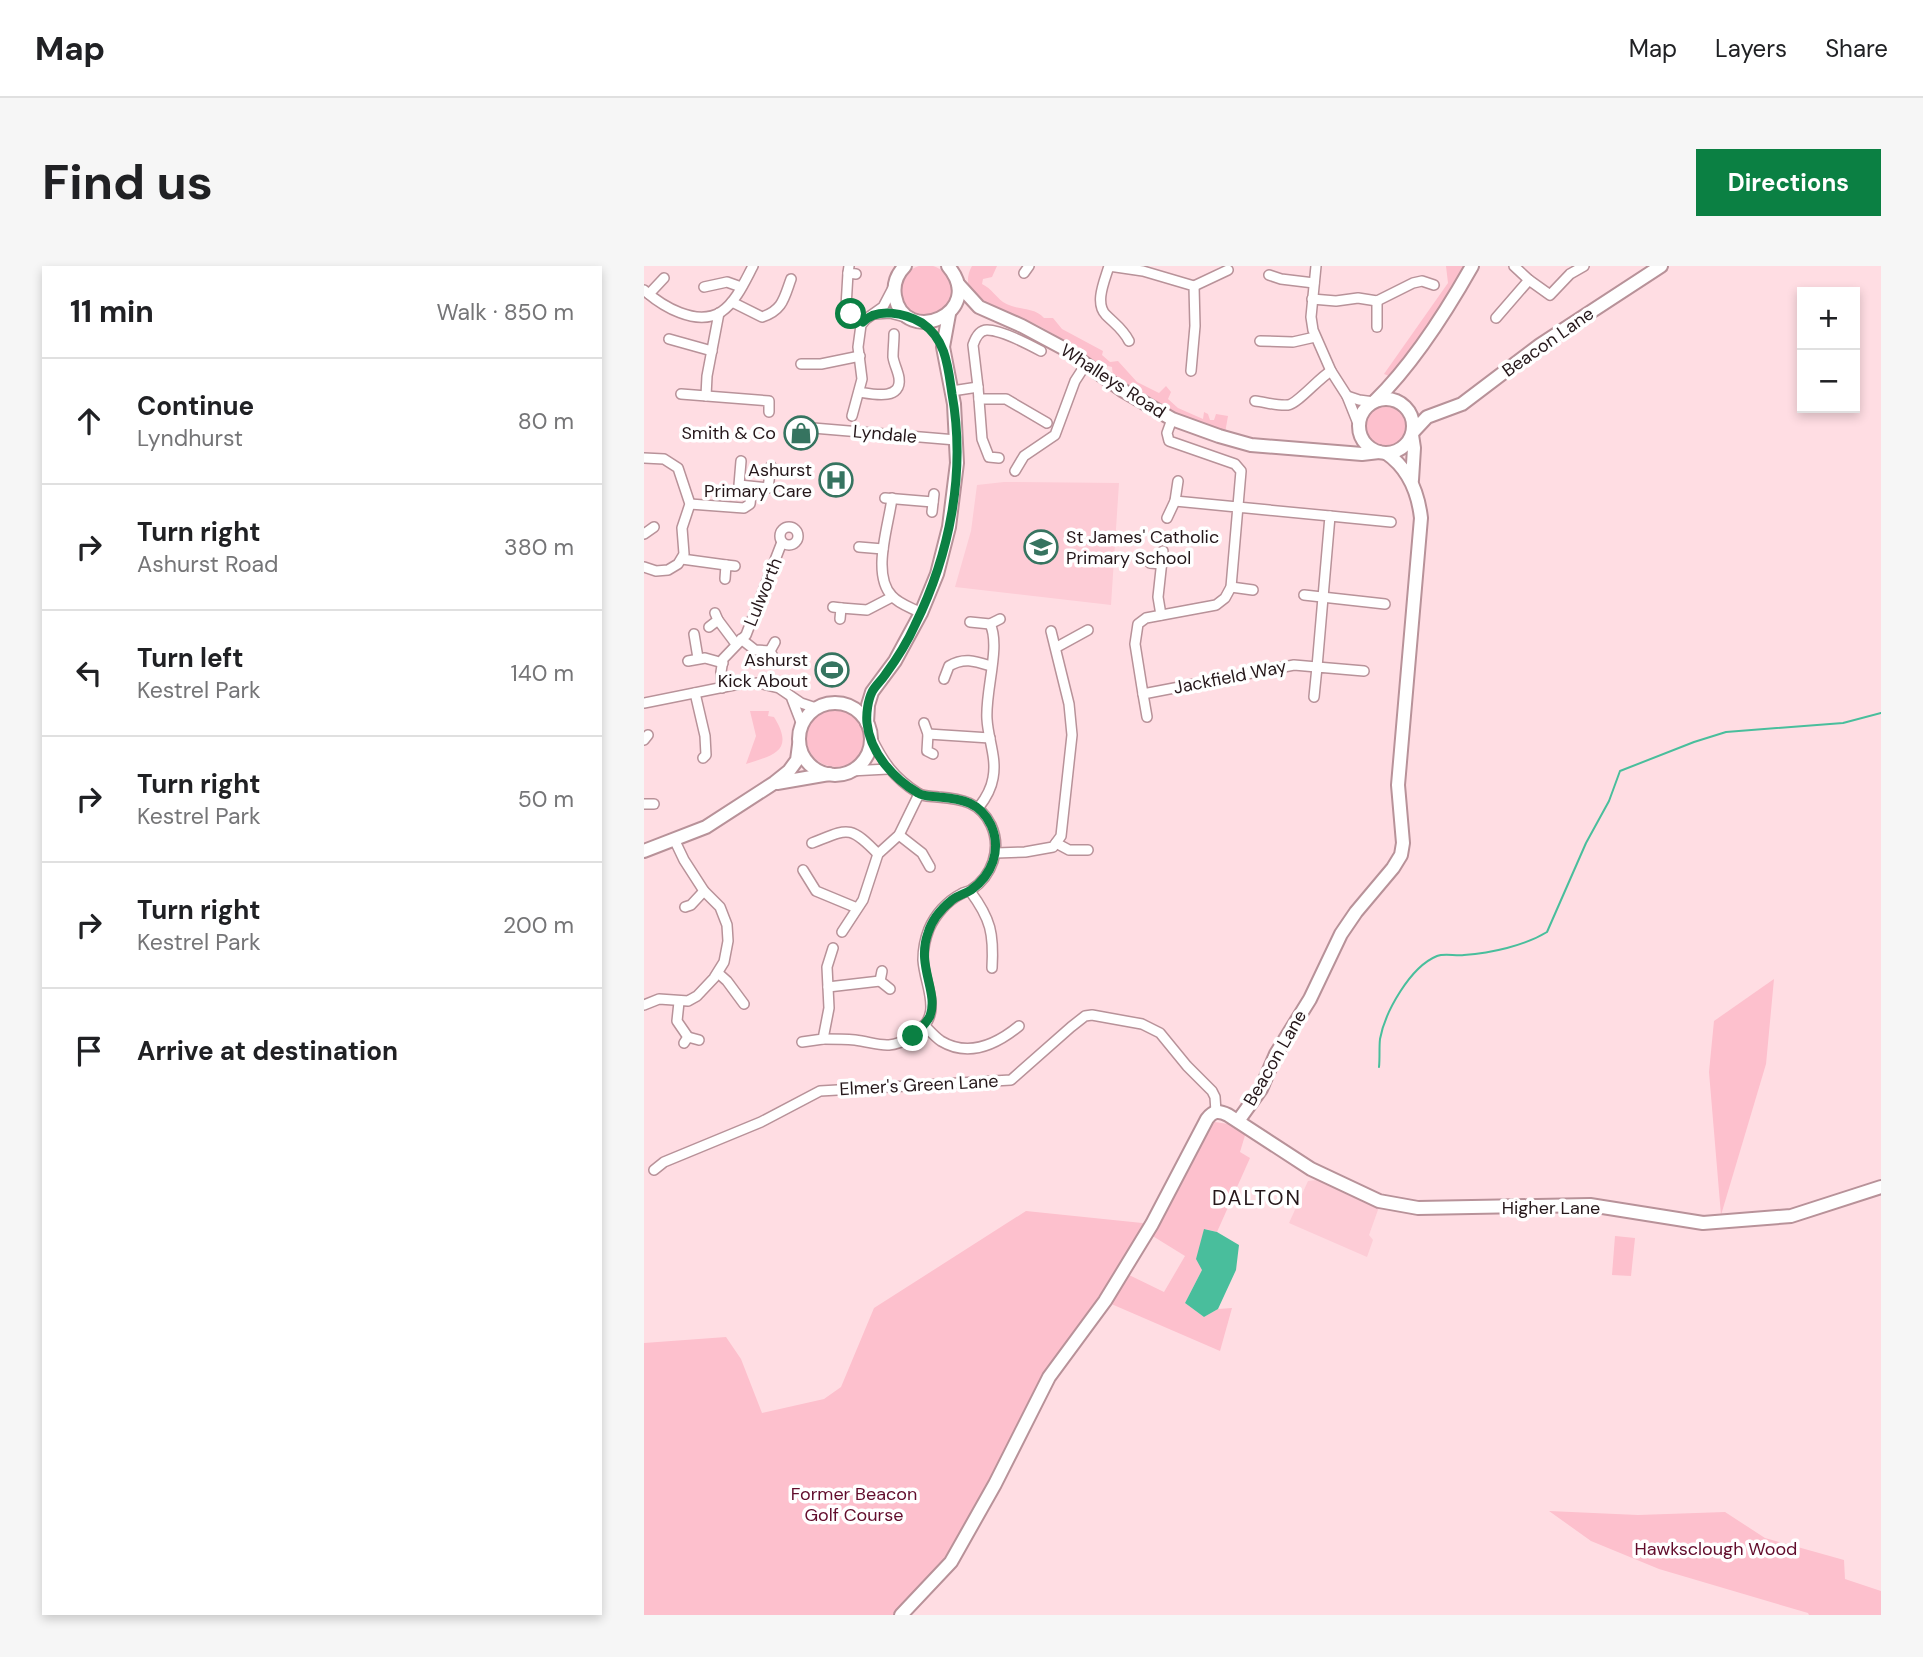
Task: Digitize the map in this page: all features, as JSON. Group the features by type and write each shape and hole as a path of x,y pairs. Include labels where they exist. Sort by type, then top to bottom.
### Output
{"street":[{"path":"664,278 647,292 666,307 688,315 705,316 719,313 732,302 752,266"},
{"path":"897,266 897,304 931,331 943,347"},
{"path":"852,416 862,379 859,334 863,322 883,307 905,266"},
{"name":"Whalleys Road","path":"948,266 958,283 979,307 1063,348 1142,404 1172,419 1251,445 1362,454 1383,453"},
{"path":"874,314 890,313 915,320 939,320 956,304 962,266"},
{"path":"1129,341 1101,308 1100,300 1109,266 1143,271 1194,286 1228,270"},
{"path":"1316,266 1311,317 1315,337 1331,371 1347,396 1365,443 1383,453 1401,449 1412,434 1413,422 1398,390 1401,373"},
{"path":"1334,452 1352,442 1363,412 1401,373 1472,266"},
{"path":"1514,266 1550,295 1570,274 1584,266"},
{"name":"Beacon Lane","path":"1413,487 1412,434 1423,420 1462,404 1540,345 1661,266"},
{"path":"851,271 846,307 863,322"},
{"path":"1268,274 1281,279 1314,283"},
{"path":"732,302 762,317 774,313 780,306 791,279"},
{"path":"1496,318 1529,280"},
{"path":"1312,299 1336,301 1358,298 1377,301 1413,283 1422,281 1434,285"},
{"path":"704,287 727,282 741,287"},
{"path":"1191,371 1195,326 1194,286"},
{"path":"1377,301 1377,327"},
{"path":"949,313 979,307"},
{"path":"706,396 719,313"},
{"path":"802,1042 852,1040 887,1046 913,1036 930,1015 932,1002 923,960 929,930 945,906 960,894 970,891 988,874 996,853 991,825 979,807 956,799 919,794 888,769 871,737 867,723 868,705 874,689 921,613 937,574 947,538 957,463 952,391 943,347 949,313"},
{"path":"999,458 989,457 983,445 972,345 981,332 989,330 1041,351"},
{"path":"894,334 899,381 896,390"},
{"path":"1260,340 1293,342 1315,337"},
{"path":"669,339 712,351"},
{"path":"801,363 860,356"},
{"path":"1014,471 1021,459 1058,431 1075,381 1086,363"},
{"path":"1254,401 1287,405 1295,403 1315,382 1331,371"},
{"path":"952,391 978,387"},
{"path":"859,392 883,395 896,390"},
{"path":"896,390 905,397"},
{"path":"681,394 769,401 769,412"},
{"path":"1347,396 1359,400 1390,399 1405,407 1433,414"},
{"path":"979,399 1006,399 1046,423"},
{"path":"1147,717 1135,652 1135,634 1142,620 1216,605 1226,598 1231,587 1239,508 1240,468 1169,441 1167,433 1172,419"},
{"name":"Lyndale","path":"813,428 956,440"},
{"path":"1035,450 1040,460"},
{"name":"Beacon Lane","path":"901,1615 951,1562 995,1484 1049,1377 1105,1301 1152,1224 1207,1119 1216,1112 1223,1112 1238,1121 1261,1089 1276,1055 1310,999 1348,923 1394,868 1401,855 1403,843 1398,785 1421,518 1420,505 1404,468 1383,453"},
{"path":"644,458 664,459 678,468 690,504 682,528 685,550 682,559 668,570 656,571 644,567"},
{"path":"741,461 739,485 768,488 771,466"},
{"path":"1167,518 1175,501 1178,481"},
{"path":"690,504 744,508 750,504 752,487"},
{"path":"921,613 892,597 882,575 888,498 933,503"},
{"path":"1175,501 1391,522"},
{"path":"1378,521 1379,510"},
{"path":"1314,697 1330,516"},
{"path":"644,534 654,527"},
{"name":"Lulworth","path":"723,663 729,651 746,635 782,542"},
{"path":"859,547 883,549"},
{"path":"1161,615 1158,603 1163,551"},
{"path":"682,559 731,565 725,579"},
{"path":"1150,563 1161,564"},
{"path":"1231,587 1253,590"},
{"path":"1304,595 1385,603"},
{"path":"840,619 837,607 867,610 892,597"},
{"name":"Lulworth","path":"709,627 716,617 738,642 755,650 773,647 776,662"},
{"path":"970,622 990,624 1000,619"},
{"path":"979,807 988,797 995,764 987,719 995,647 995,633 990,624"},
{"path":"1057,647 1088,630"},
{"path":"996,853 1037,851 1053,847 1061,836 1072,735 1069,704 1051,631"},
{"path":"694,634 698,658"},
{"path":"688,661 705,658 723,663 722,688"},
{"path":"944,679 949,666 958,660 974,660 991,666"},
{"name":"Jackfield Way","path":"1143,694 1294,665 1353,675 1364,671"},
{"path":"1217,679 1220,691"},
{"path":"644,692 644,703 759,683 769,684 791,698 816,708"},
{"path":"644,851 706,827 774,783 789,771 797,760 802,725 816,708 841,703 874,689"},
{"path":"695,693 706,743 706,755 703,758"},
{"path":"791,698 802,725"},
{"path":"841,703 856,710 867,723"},
{"path":"924,723 928,734 927,751 933,754"},
{"path":"928,734 990,738"},
{"path":"850,771 864,759 871,737"},
{"path":"799,744 809,764 818,771 829,774"},
{"path":"774,783 850,771 888,769"},
{"path":"842,932 863,900 878,854 900,835 919,794"},
{"path":"812,843 851,831 861,836 878,854"},
{"path":"900,835 922,853 930,867"},
{"path":"644,1005 659,999 688,1001 697,996 718,973 729,941 727,925 720,907 704,891 674,839"},
{"path":"1056,843 1069,850 1088,850"},
{"path":"803,870 816,891 856,908"},
{"path":"800,886 809,880"},
{"path":"685,907 691,905 704,891"},
{"path":"970,891 990,922 993,942 992,968"},
{"path":"823,1040 829,1008 827,967 833,948"},
{"path":"718,973 744,1004"},
{"path":"828,986 881,976 890,989"},
{"path":"678,1002 677,1021 686,1040 699,1040"},
{"name":"Elmer's Green Lane","path":"654,1170 664,1162 761,1122 820,1091 1011,1080 1071,1027 1092,1015 1142,1024 1160,1033 1186,1066 1212,1091 1216,1112"},
{"path":"924,1025 940,1041 970,1049 988,1047 1004,1039 1019,1026"},
{"name":"Higher Lane","path":"1238,1121 1311,1169 1379,1200 1418,1208 1590,1205 1703,1223 1791,1216 1881,1187"}],"shaded area":[{"name":"St James' Catholic Primary School","path":"1004,482 1119,483 1111,605 955,587 971,531 977,485"},
{"path":"1317,1180 1379,1207 1369,1235 1373,1240 1367,1257 1289,1223 1308,1181"},
{"path":"1204,1229 1217,1232 1239,1245 1236,1270 1218,1309 1204,1317 1185,1303 1202,1270 1196,1259"}],"green space":[{"path":"926,265 945,272 952,291 945,310 926,317 907,310 900,291 907,272"},
{"path":"972,266 997,266 992,277 983,279 982,284 1003,302 1035,312 1044,318 1053,318 1062,329 1103,351 1102,355 1110,362 1118,361 1137,382 1159,393 1166,386 1171,392 1168,399 1178,408 1203,419 1204,412 1210,420 1214,420 1216,414 1228,416 1225,433 1162,409 1155,400 1113,377 1112,367 1102,369 1039,326 983,304 969,288 968,275"},
{"path":"1446,266 1468,266 1400,372 1389,376 1384,374 1448,283"},
{"path":"1386,404 1401,411 1408,426 1401,441 1386,448 1371,441 1364,426 1371,411"},
{"name":"Ashurst Kick About","path":"819,658 847,663 844,681 817,677"},
{"path":"836,707 853,712 861,720 866,737 861,754 853,762 836,767 819,762 811,754 806,737 811,720 819,712"},
{"path":"750,711 769,711 768,716 774,717 780,728 782,744 773,754 746,764 756,736"},
{"path":"1774,979 1766,1064 1721,1215 1709,1072 1714,1021"},
{"path":"1215,1122 1235,1125 1246,1132 1240,1152 1250,1158 1217,1232 1205,1229 1202,1270 1185,1303 1204,1317 1218,1309 1232,1308 1220,1351 1109,1303 1127,1274 1164,1292 1185,1256 1151,1235 1209,1127"},
{"name":"Former Beacon Golf Course","path":"1026,1211 1152,1224 1049,1377 951,1562 901,1615 644,1615 644,1343 726,1337 741,1359 762,1413 824,1399 841,1387 874,1308"},
{"path":"1615,1236 1635,1238 1631,1276 1612,1275"},
{"name":"Hawksclough Wood","path":"1549,1511 1638,1515 1725,1512 1765,1538 1844,1560 1845,1579 1881,1591 1881,1615 1809,1615 1659,1569 1591,1541"}],"waterway":[{"path":"1379,1067 1380,1039 1387,1016 1400,992 1417,970 1440,955 1474,954 1507,948 1547,932 1586,843 1609,801 1620,771 1726,732 1843,723 1881,713"}],"place":[{"name":"Smith & Co","path":"801,433"},
{"name":"Ashurst Primary Care","path":"836,480"},
{"name":"St James' Catholic Primary School","path":"1041,547"},
{"name":"Ashurst Kick About","path":"832,670"}],"district":[{"name":"DALTON","path":"1257,1198"}],"route":[{"path":"851,314 863,322 874,314 883,313 920,322 943,347 954,404 957,463 955,491 942,558 914,629 872,692 867,723 880,757 888,769 907,785 919,794 956,799 979,807 991,825 996,853 988,874 970,891 960,894 945,906 929,930 923,960 932,1002 930,1015 913,1036"}]}
